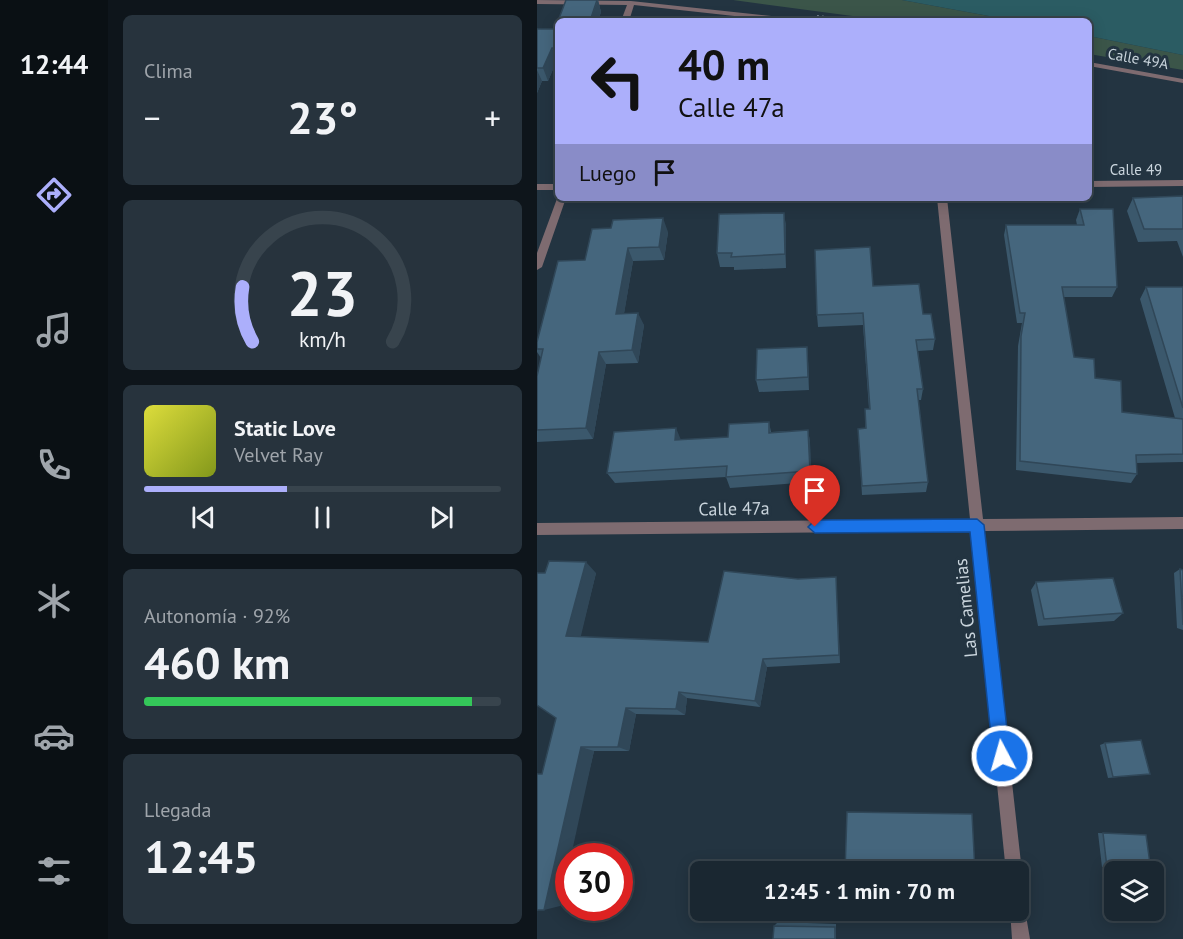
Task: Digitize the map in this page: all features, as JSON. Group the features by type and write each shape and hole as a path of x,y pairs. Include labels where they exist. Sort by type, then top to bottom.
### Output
{"street":[{"path":"537,2 631,3 771,18"},
{"path":"626,18 631,3"},
{"name":"Calle 49A","path":"1092,65 1183,81"},
{"name":"Calle 49","path":"1092,184 1183,183"},
{"path":"537,187 555,187"},
{"path":"537,267 560,201"},
{"name":"Las Camelias","path":"942,201 1013,861"},
{"name":"Calle 47a","path":"537,529 1183,523"},
{"path":"1019,921 1021,939"}],"shaded area":[{"path":"733,0 902,0 1000,18 868,18"},
{"path":"902,0 1183,0 1183,55 1092,37 1092,18 1000,18"},
{"path":"1092,37 1183,55 1183,70 1092,55"}],"building":[{"path":"566,0 597,0 591,18 559,18"},
{"path":"537,29 555,29 555,48 552,48 543,68 537,68"},
{"path":"1183,196 1183,229 1144,229 1133,198"},
{"path":"1080,209 1113,209 1117,287 1062,287 1074,357 1094,359 1095,378 1121,381 1122,412 1183,419 1183,454 1136,455 1137,474 1020,461 1021,336 1025,313 1020,313 1006,225 1084,225"},
{"path":"784,213 785,254 731,257 732,253 717,253 719,214"},
{"path":"663,218 659,247 628,248 616,314 638,313 632,350 599,352 586,428 537,430 537,376 543,349 537,349 537,342 558,261 585,260 592,229 611,228 613,220"},
{"path":"870,247 873,286 919,284 923,314 931,314 935,339 916,340 923,389 917,389 928,482 862,486 858,429 866,428 865,409 870,409 863,313 817,315 815,250"},
{"path":"1146,287 1183,287 1183,408"},
{"path":"807,347 808,377 756,380 757,349"},
{"path":"769,422 769,433 808,430 810,471 726,477 727,466 607,473 614,432 676,428 675,440 728,437 729,424"},
{"path":"549,561 586,562 566,636 708,642 724,571 798,579 836,577 839,655 763,659 755,701 679,692 676,709 626,708 618,747 581,747 559,843 555,843 555,862 544,910 537,910 537,774 542,774 556,718 537,705 537,573 545,573"},
{"path":"1180,569 1183,570 1183,625"},
{"path":"1113,578 1123,613 1044,619 1036,582"},
{"path":"1141,740 1150,774 1113,777 1105,743"},
{"path":"847,812 972,814 974,861 845,861"},
{"path":"1103,833 1146,835 1150,861 1106,861"},
{"path":"774,926 835,927 835,939 773,939"}],"route":[{"path":"815,527 977,525 1002,756"}]}
